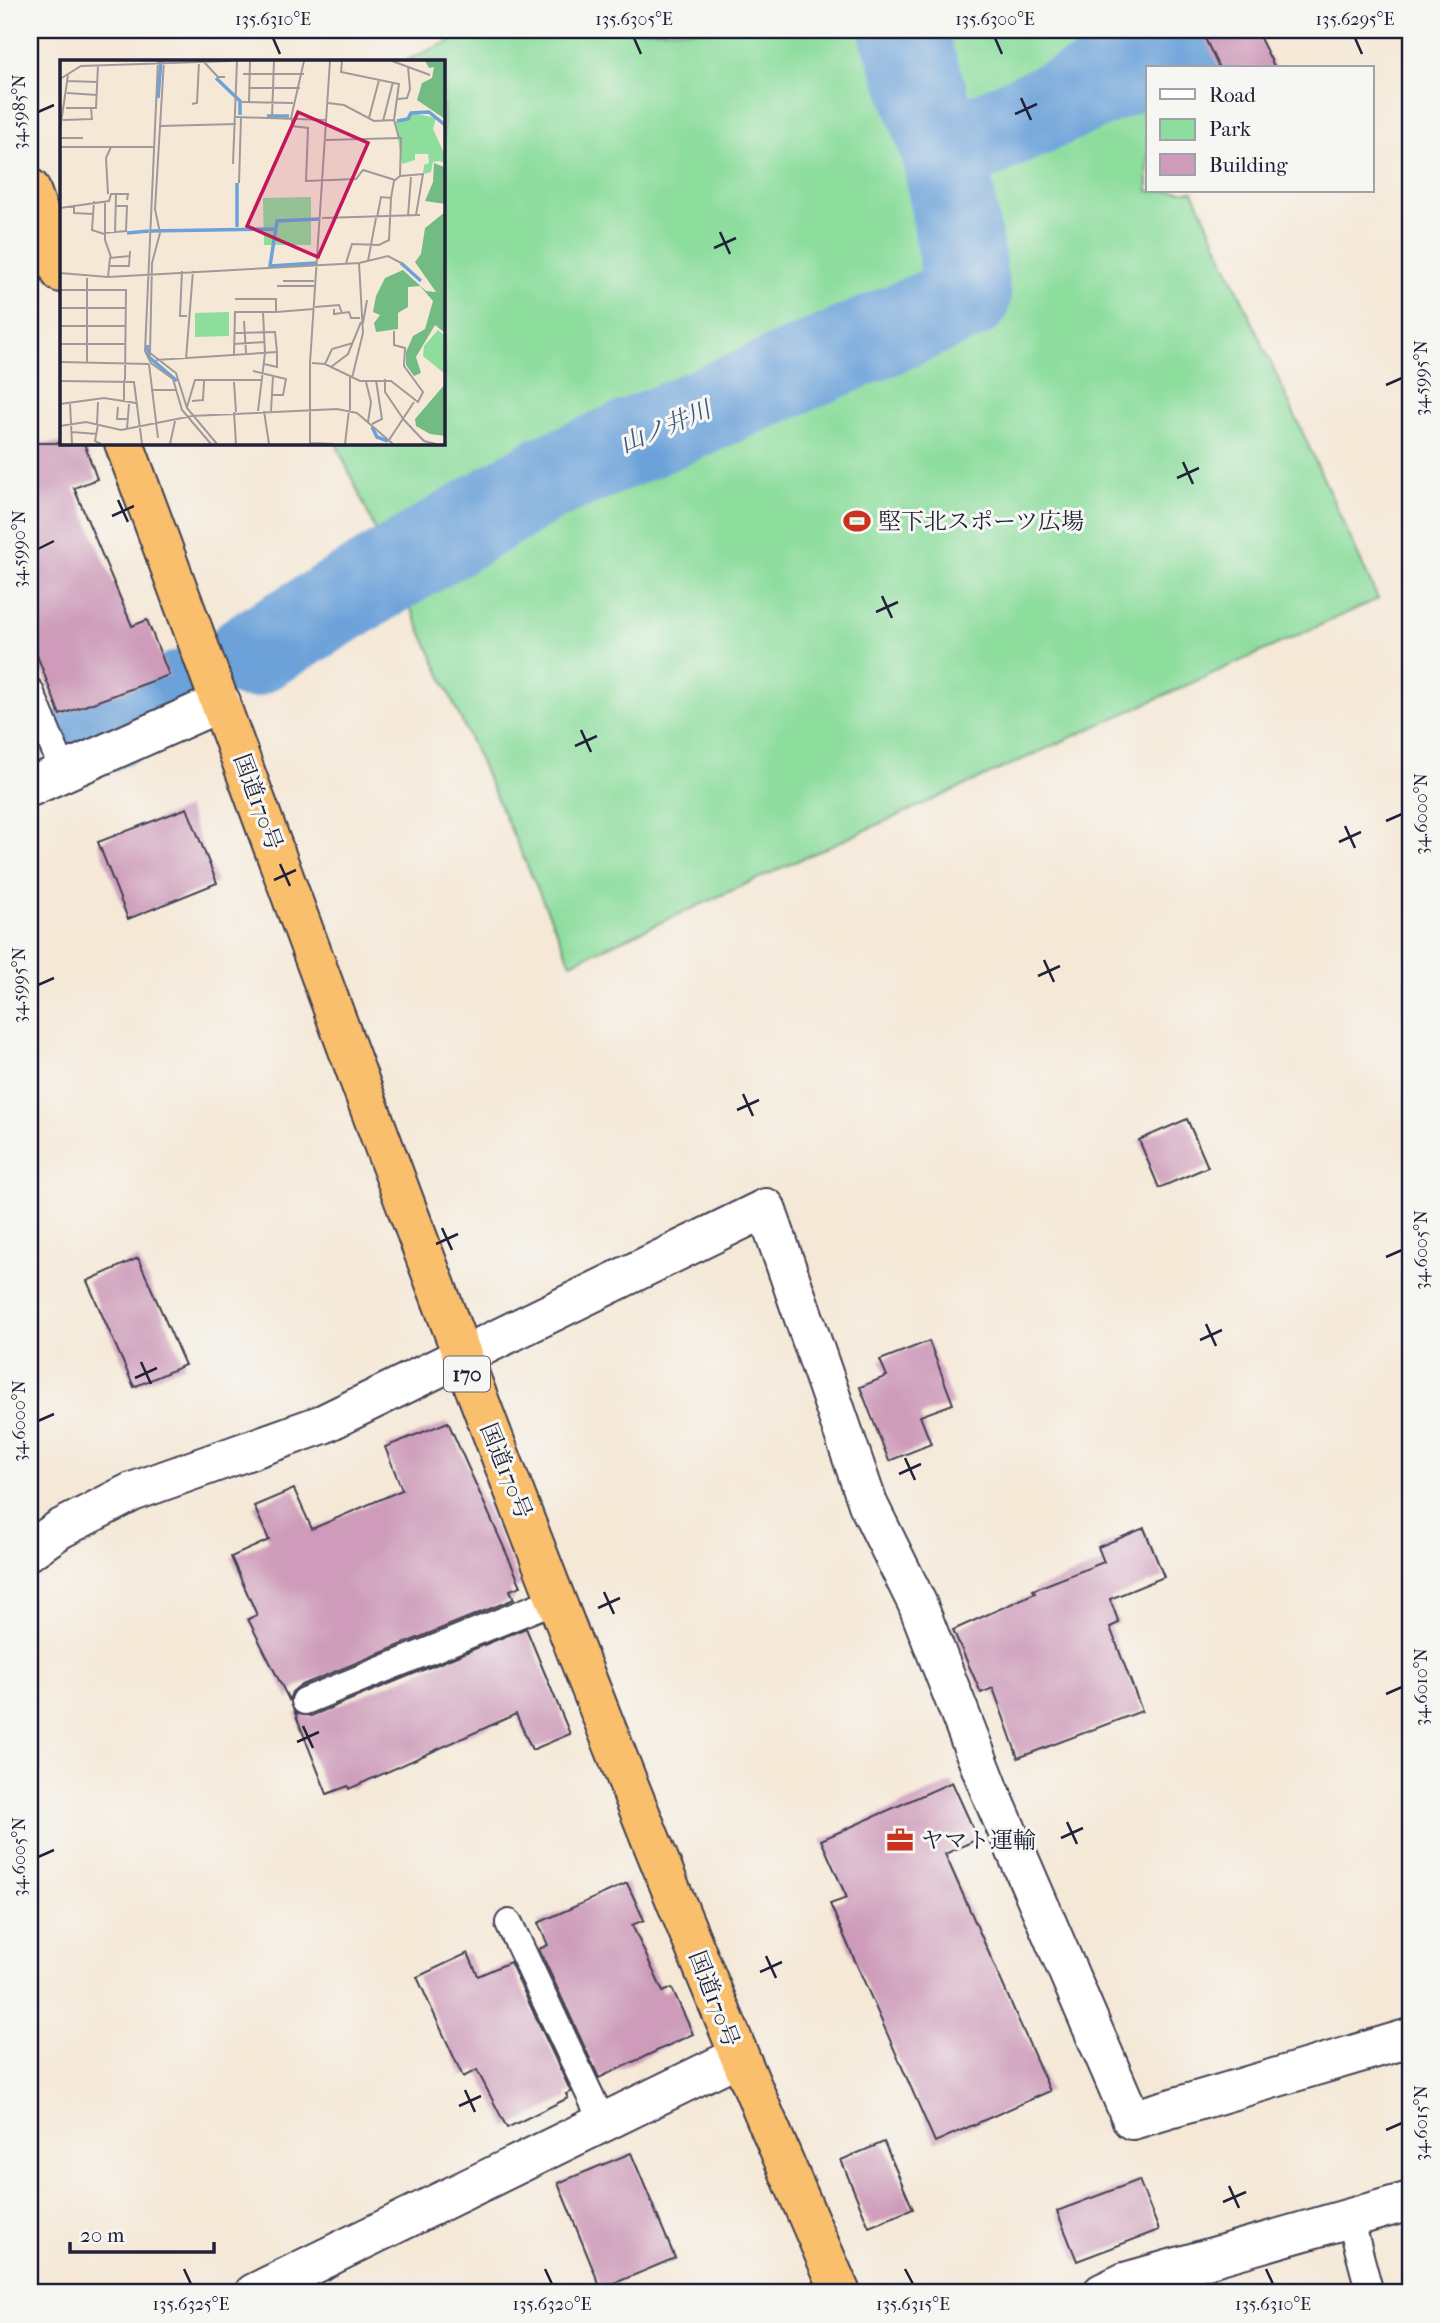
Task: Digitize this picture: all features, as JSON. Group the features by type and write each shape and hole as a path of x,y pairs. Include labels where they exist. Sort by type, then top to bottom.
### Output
{"highway":[{"path":"31,195 60,270"},
{"name":"国道170号","path":"124,444 460,1356 737,2057 841,2293"}],"street":[{"path":"30,787 221,702"},
{"path":"30,1550 60,1529 132,1492 323,1424 766,1208 868,1504 917,1603 989,1791 1132,2120 1410,2038"},
{"path":"254,2293 737,2057"},
{"path":"1102,2293 1125,2282 1410,2201"}],"lane":[{"path":"30,691 64,772"},
{"path":"305,1701 557,1599"},
{"path":"509,1923 603,2123"},
{"path":"1350,2218 1370,2293"}],"green space":[{"name":"堅下北スポーツ広場","path":"475,30 1120,30 1146,87 1146,192 1193,192 1378,599 571,963 336,444 444,444 444,60 407,60"}],"building":[{"path":"1201,30 1256,30 1274,66 1218,66"},
{"path":"30,443 84,444 97,479 74,488 132,626 147,620 169,675 60,715 30,637"},
{"path":"187,808 217,883 128,919 98,842"},
{"path":"1187,1119 1208,1167 1159,1188 1139,1140"},
{"path":"138,1258 185,1365 134,1387 87,1281"},
{"path":"929,1341 953,1404 920,1416 931,1444 889,1461 860,1387 887,1376 880,1360"},
{"path":"448,1422 521,1586 510,1590 514,1599 299,1686 292,1692 289,1700 248,1619 257,1615 231,1557 269,1540 254,1506 294,1489 312,1529 402,1490 385,1447"},
{"path":"1144,1528 1164,1577 1110,1599 1119,1623 1110,1627 1142,1711 1018,1758 993,1688 981,1693 953,1630 1035,1593 1033,1590 1104,1562 1098,1547"},
{"path":"526,1628 570,1734 532,1750 516,1714 349,1789 348,1786 327,1794 295,1713 311,1716"},
{"path":"952,1782 978,1839 945,1854 1050,2091 935,2142 830,1904 847,1898 821,1840"},
{"path":"627,1883 644,1920 632,1925 663,1992 672,1988 693,2034 599,2078 539,1949 548,1945 538,1923"},
{"path":"468,1953 478,1976 510,1962 571,2092 566,2094 568,2098 507,2128 477,2070 463,2077 417,1977"},
{"path":"884,2142 913,2209 869,2227 841,2160"},
{"path":"631,2153 675,2258 601,2289 558,2183"},
{"path":"1139,2180 1159,2230 1077,2261 1057,2211"}],"waterway":[{"name":"山ノ井川","path":"249,655 543,480 968,297 945,154 902,30"},
{"name":"山ノ井川","path":"945,154 1216,30"},
{"name":"山ノ井川","path":"92,734 186,692"}],"place":[{"name":"堅下北スポーツ広場","path":"857,521"},
{"name":"ヤマト運輸","path":"900,1840"}]}
